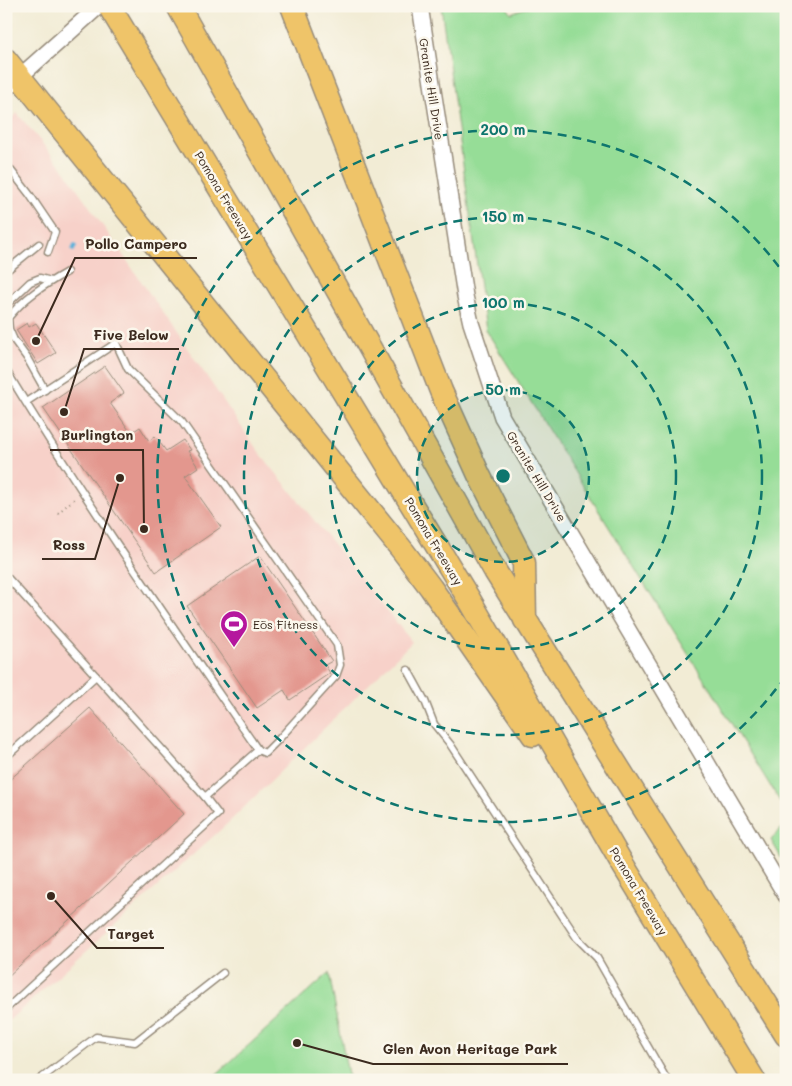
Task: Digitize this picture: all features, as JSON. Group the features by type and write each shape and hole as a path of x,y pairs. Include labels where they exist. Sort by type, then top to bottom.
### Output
{"highway":[{"name":"Pomona Freeway","path":"109,6 469,599 623,865 754,1080"},
{"path":"178,6 495,572 786,1035"},
{"path":"292,6 441,391 524,563 525,621"},
{"path":"11,76 403,551 431,588 623,865"}],"street":[{"path":"11,76 99,6"},
{"name":"Granite Hill Drive","path":"420,6 465,296 471,322 502,417 786,896"}],"lane":[{"path":"6,164 55,232 48,252"},
{"path":"6,271 39,244"},
{"path":"45,390 13,338 9,329 8,318 26,298 67,272"},
{"path":"6,305 30,282 40,278 51,281"},
{"path":"6,332 13,338"},
{"path":"6,370 74,480 258,750 265,753 336,676 340,665 337,645 182,422 128,369 116,343 26,402"},
{"path":"6,576 218,814 6,1009"},
{"path":"408,670 425,701 434,724 450,744 577,938 598,958 667,1080"},
{"path":"6,757 96,676"},
{"path":"205,798 258,750"},
{"path":"39,1080 96,1036 135,1042 223,974"}],"path":[{"path":"58,513 74,499"}],"shaded area":[{"path":"17,113 65,171 256,448 412,642 227,824 6,1023 6,123"}],"green space":[{"path":"441,6 506,6 511,13 530,6 786,6 786,811 486,330"},
{"path":"786,824 786,866 771,840"},
{"path":"329,973 349,1080 210,1080"}],"building":[{"path":"27,323 29,327 36,323 56,353 38,364 16,330"},
{"path":"105,366 124,393 110,403 131,433 140,427 149,441 155,436 166,451 183,440 190,450 187,451 198,467 185,476 221,527 156,572 43,408"},
{"path":"260,556 332,661 325,665 330,673 290,700 284,690 257,708 187,606"},
{"path":"90,708 184,814 6,978 6,783"}],"waterway":[{"path":"73,250 75,246"}],"place":[{"name":"Pollo Campero","path":"36,341"},
{"name":"Five Below","path":"64,412"},
{"name":"Ross","path":"120,478"},
{"name":"Burlington","path":"144,529"},
{"name":"Eōs Fitness","path":"234,648"},
{"name":"Target","path":"51,896"},
{"name":"Glen Avon Heritage Park","path":"297,1043"}]}
